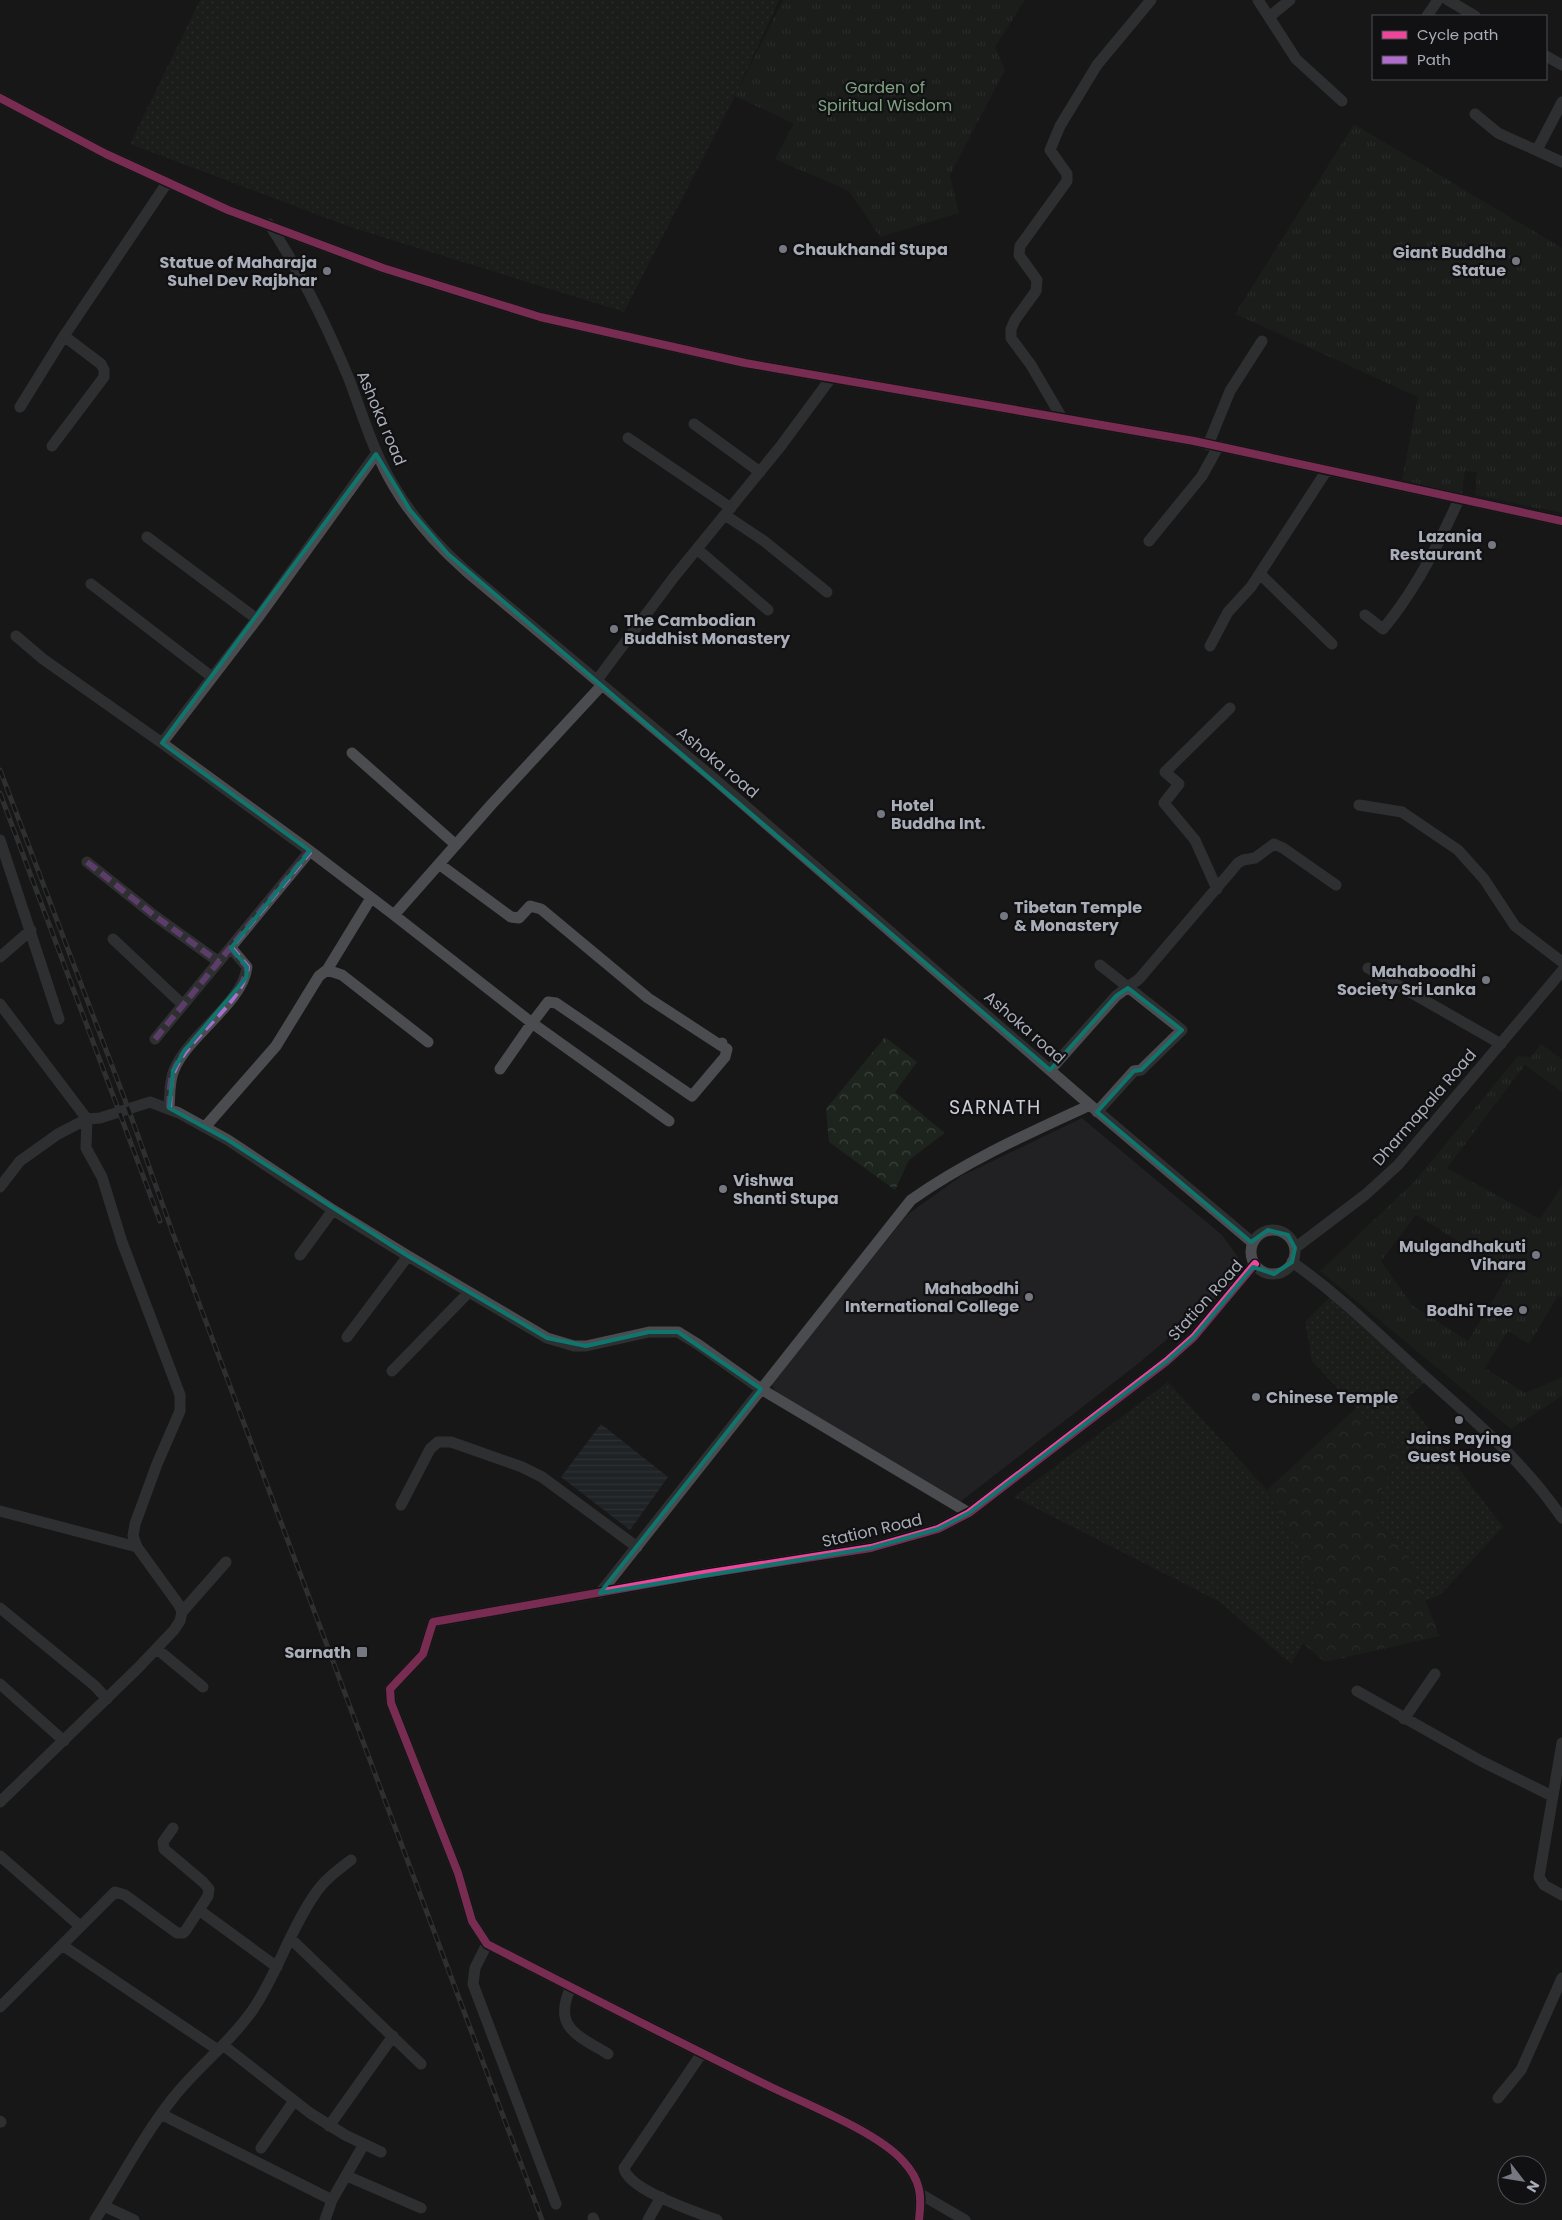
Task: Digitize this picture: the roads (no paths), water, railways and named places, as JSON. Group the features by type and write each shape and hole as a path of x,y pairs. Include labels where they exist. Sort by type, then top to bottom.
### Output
{"street":[{"path":"1062,418 1031,365 1011,338 1011,329 1015,320 1036,291 1038,280 1019,255 1020,246 1067,181 1067,174 1050,150 1060,126 1097,65 1151,0"},
{"path":"1258,0 1296,59 1342,101"},
{"path":"1269,17 1290,0"},
{"path":"1428,15 1438,0"},
{"path":"1448,0 1473,15"},
{"path":"1547,57 1562,65"},
{"path":"0,98 106,154 228,210 383,268 540,318 745,363 1213,446 1561,521"},
{"path":"1536,150 1562,102"},
{"path":"1475,114 1498,133 1562,162"},
{"path":"20,407 64,336 167,183"},
{"name":"Ashoka road","path":"269,224 290,256 330,336 349,380 376,454 394,488 433,540 466,571 866,909 1094,1108 1253,1243"},
{"path":"52,446 104,377 104,370 101,364 64,336"},
{"path":"1149,541 1202,476 1230,391 1262,341"},
{"path":"394,915 599,682 697,550 804,416 831,378"},
{"path":"694,424 760,472"},
{"path":"628,438 728,511 827,592"},
{"path":"162,743 257,619 376,454"},
{"path":"1210,646 1228,612 1246,594 1260,574 1327,470"},
{"path":"1365,615 1383,629 1397,612 1441,538 1459,499"},
{"path":"147,537 257,619"},
{"path":"697,550 768,610"},
{"path":"1260,574 1332,644"},
{"path":"91,584 212,676"},
{"path":"16,636 43,659 310,851 532,1024 668,1121"},
{"path":"1217,890 1195,840 1164,804 1179,784 1165,772 1230,708"},
{"path":"352,753 456,845"},
{"path":"1358,805 1402,812 1458,850 1479,873 1515,926 1562,962"},
{"path":"0,840 59,1019"},
{"path":"1050,1070 1116,996 1139,979 1217,890 1238,863 1259,856 1274,844 1283,848 1336,885"},
{"path":"155,1039 310,851"},
{"path":"88,862 154,916 219,962"},
{"path":"439,864 511,917 519,918 530,906 541,909 648,998 727,1049 725,1057 692,1096 556,1003 548,1002 500,1069"},
{"path":"205,1127 276,1046 319,976 327,970 371,898"},
{"path":"0,957 31,930"},
{"path":"113,939 183,1005"},
{"path":"169,1108 173,1072 184,1051 246,978 247,967 231,948"},
{"path":"600,1593 911,1200 929,1187 1013,1140 1094,1108 1134,1071 1141,1070 1182,1030 1100,965"},
{"path":"1368,968 1501,1044"},
{"path":"327,970 342,975 428,1042"},
{"name":"Dharmapala Road","path":"1295,1248 1384,1179 1417,1143 1562,971"},
{"path":"0,1004 86,1119 86,1148 102,1177 120,1235 176,1385 181,1404 135,1524 134,1536 137,1547 182,1612"},
{"path":"0,1187 20,1161 58,1134 86,1119 100,1118 150,1102 169,1108 205,1127 333,1210 547,1338 574,1346 586,1346 649,1332 678,1332 699,1344 761,1389 969,1513"},
{"path":"300,1255 333,1210"},
{"path":"1275,1230 1288,1236 1295,1248 1292,1262 1288,1268 1274,1274 1261,1270 1255,1264 1251,1251 1253,1243 1261,1233 1275,1230"},
{"path":"347,1337 408,1256"},
{"path":"1292,1262 1348,1306 1520,1462 1562,1518"},
{"name":"Station Road","path":"487,1944 472,1921 458,1873 389,1696 390,1688 393,1684 423,1654 433,1622 704,1574 871,1548 938,1529 969,1513 1167,1361 1194,1337 1255,1264"},
{"path":"392,1371 469,1292"},
{"path":"401,1505 430,1450 438,1442 451,1442 522,1467 542,1477 637,1547"},
{"path":"0,1511 137,1547"},
{"path":"0,1802 157,1649 174,1630 180,1621 182,1612 226,1562"},
{"path":"0,1608 88,1680 107,1699"},
{"path":"157,1649 203,1687"},
{"path":"1404,1719 1435,1674"},
{"path":"0,1684 64,1741"},
{"path":"1357,1692 1481,1761 1552,1796"},
{"path":"1562,1743 1540,1877 1544,1885 1562,1895"},
{"path":"0,2007 115,1892 125,1895 179,1934 186,1930 208,1896 209,1889 164,1849 163,1842 172,1828"},
{"path":"0,1856 80,1926"},
{"path":"95,2220 161,2114 191,2076 221,2048 252,2010 315,1894 351,1860"},
{"path":"199,1910 277,1967"},
{"path":"291,1939 421,2064"},
{"path":"556,2204 473,1984 475,1968 487,1944 702,2054 866,2133 903,2160 915,2176 922,2195 919,2220"},
{"path":"62,1945 221,2048 329,2126 381,2152"},
{"path":"1498,2098 1521,2070 1562,1978"},
{"path":"571,1987 563,2008 567,2023 579,2036 608,2054"},
{"path":"329,2126 393,2036"},
{"path":"702,2054 624,2168 625,2174 630,2179 661,2197 717,2220"},
{"path":"261,2148 294,2101"},
{"path":"161,2114 332,2200"},
{"path":"325,2220 332,2200 364,2144"},
{"path":"347,2176 421,2208"},
{"path":"922,2195 965,2220"},
{"path":"648,2220 661,2197"},
{"path":"104,2206 134,2220"}],"railway":[{"path":"0,770 128,1108 172,1231 542,2220"},
{"path":"0,793 160,1221"}],"place":[{"name":"Chaukhandi Stupa","path":"783,249"},
{"name":"Giant Buddha Statue","path":"1516,261"},
{"name":"Statue of Maharaja Suhel Dev Rajbhar","path":"327,271"},
{"name":"Lazania Restaurant","path":"1492,545"},
{"name":"The Cambodian Buddhist Monastery","path":"614,629"},
{"name":"Hotel Buddha Int.","path":"881,814"},
{"name":"Tibetan Temple & Monastery","path":"1004,916"},
{"name":"Mahaboodhi Society Sri Lanka","path":"1486,980"},
{"name":"Vishwa Shanti Stupa","path":"723,1189"},
{"name":"Mulgandhakuti Vihara","path":"1536,1255"},
{"name":"Mahabodhi International College","path":"1029,1297"},
{"name":"Bodhi Tree","path":"1523,1310"},
{"name":"Chinese Temple","path":"1256,1397"},
{"name":"Jains Paying Guest House","path":"1459,1420"},
{"name":"Sarnath","path":"362,1652"}],"district":[{"name":"SARNATH","path":"995,1107"}],"park label":[{"name":"Garden of Spiritual Wisdom","path":"885,96"}]}
